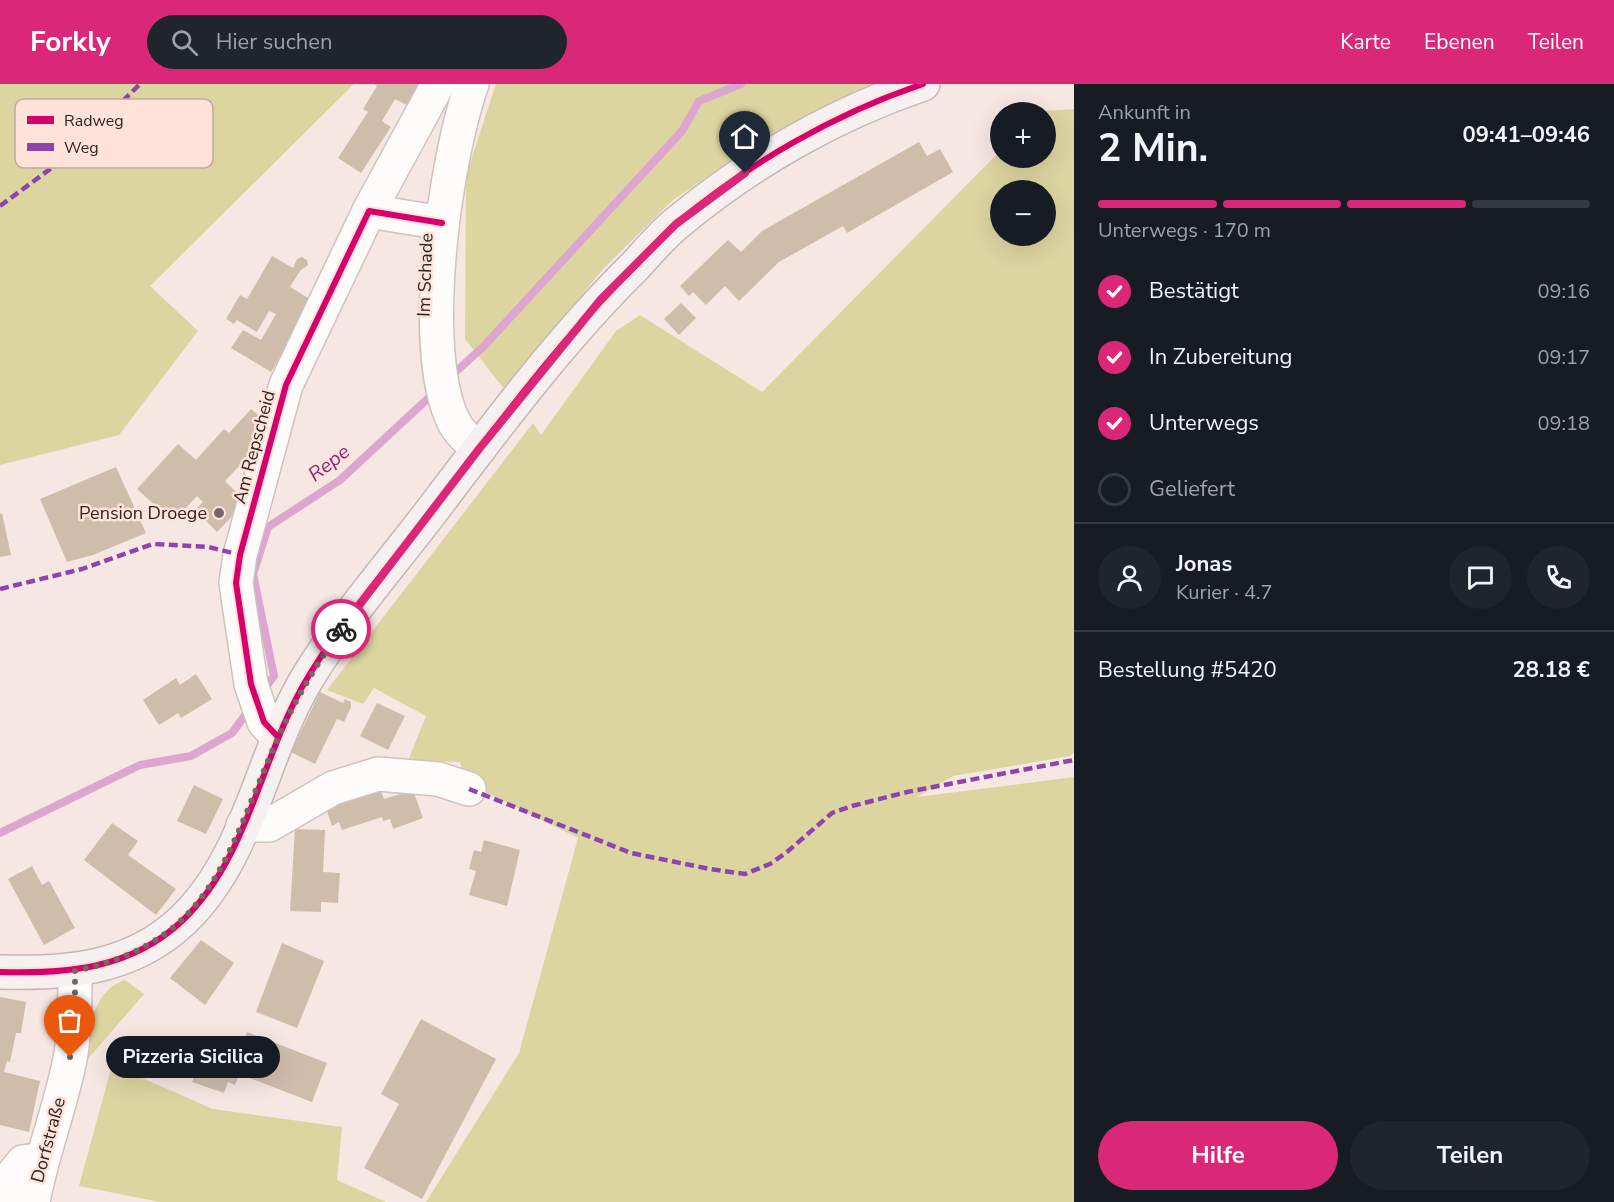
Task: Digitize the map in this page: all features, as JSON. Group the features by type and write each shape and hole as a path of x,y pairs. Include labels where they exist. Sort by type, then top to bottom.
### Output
{"main road":[{"path":"0,972 75,971 125,958 146,947 182,921 216,880 243,825 271,729 469,441 601,299 676,224 762,160 893,94 923,84"}],"street":[{"name":"Am Repscheid","path":"271,729 250,684 236,583 240,555 286,385 369,212 438,84"},
{"name":"Im Schade","path":"469,441 447,405 440,362 438,276 442,223 452,163 472,84"},
{"path":"369,212 442,223"},
{"path":"243,825 269,825 333,788 378,774 438,779 468,789"},
{"name":"Dorfstraße","path":"33,1202 40,1161 70,1057 75,1026 75,971"},
{"path":"7,1202 14,1173 23,1162 40,1161"}],"shaded area":[{"path":"0,84 354,84 150,286 198,331 119,435 0,465"},
{"path":"496,84 870,84 763,138 673,200 604,268 504,389 465,339 466,175"},
{"path":"1074,109 1074,752 1070,756 953,776 917,797 1074,777 1074,1202 426,1202 519,1053 578,838 465,782 460,762 408,761 426,716 374,688 363,704 327,690 533,423 541,435 616,331 640,315 762,392 990,161 990,168 1056,168 1056,110"},
{"path":"125,980 144,994 81,1067 89,1029 98,1004 114,985"},
{"path":"112,1065 213,1109 342,1127 337,1180 386,1202 160,1202 79,1186"}],"building":[{"path":"374,84 419,84 423,87 411,107 395,99 382,121 391,127 361,173 338,158 368,112 363,109 377,86"},
{"path":"919,142 927,156 940,149 953,172 847,233 843,226 779,262 739,301 725,286 706,305 693,292 689,296 680,286 728,240 741,252 762,231"},
{"path":"272,256 293,268 297,259 302,257 307,260 308,265 300,271 290,287 313,301 271,372 231,348 243,330 261,340 276,314 269,311 257,332 237,320 234,324 226,319 240,295 247,299"},
{"path":"681,303 696,318 679,335 664,319"},
{"path":"251,409 267,422 263,441 225,481 246,502 217,532 195,510 203,502 197,496 173,522 137,489 178,444 196,460 224,429 229,433"},
{"path":"116,467 146,533 93,555 67,562 40,499"},
{"path":"2,513 11,555 0,557 0,514"},
{"path":"196,674 212,699 181,718 178,713 159,725 143,700 176,678 180,685"},
{"path":"320,692 343,703 345,699 351,702 351,707 344,722 337,719 315,764 291,752"},
{"path":"377,703 405,716 388,750 360,736"},
{"path":"194,785 223,799 206,834 177,821"},
{"path":"380,789 384,799 413,790 423,818 393,829 390,819 383,821 382,817 342,830 339,822 332,826 327,811 335,808 333,804"},
{"path":"112,823 138,841 128,855 176,889 156,915 84,860"},
{"path":"295,829 325,830 323,872 340,873 338,903 321,902 321,912 290,911"},
{"path":"484,840 520,850 507,906 469,895 476,871 469,869 474,850 481,852"},
{"path":"32,866 42,885 49,881 75,928 44,945 8,879"},
{"path":"201,940 234,963 205,1005 170,978"},
{"path":"282,943 324,961 297,1028 256,1012"},
{"path":"0,997 26,1002 21,1033 16,1033 10,1062 7,1061 4,1072 40,1081 29,1132 0,1125"},
{"path":"421,1019 496,1059 422,1199 364,1168 399,1104 381,1094"},
{"path":"247,1032 327,1063 312,1102 239,1074 235,1085 228,1082 224,1093 192,1082 206,1044 238,1056"}],"waterway":[{"name":"Repe","path":"450,377 484,346 682,131 699,101 741,84"},
{"name":"Repe","path":"263,691 274,676 253,574 268,527 340,480 435,392"},
{"name":"Repe","path":"0,833 140,765 191,756 232,733 249,710"}],"marked path":[{"path":"125,99 140,84"},
{"path":"0,206 51,168"},
{"path":"0,589 82,569 153,544 209,547 240,555"},
{"path":"469,789 631,853 745,874 770,864 832,813 852,806 907,792 1074,760"}],"cycle path":[{"path":"0,972 50,972 120,959 141,950 182,921 205,895 224,867 253,804 292,707 322,654 508,412 582,322 666,233 733,180 825,125 923,84"},
{"path":"278,737 264,722 251,684 236,583 240,555 286,385 369,211 442,223"}],"way so far":[{"path":"70,1057 75,1026 75,971 125,958 146,947 168,933 196,906 216,880 229,857 278,736 307,678 341,629"}],"place":[{"name":"Pension Droege","path":"219,513"},
{"name":"Pizzeria Sicilica","path":"70,1057"}],"route":[{"path":"341,629 479,449 601,299 676,224 745,173"}]}
